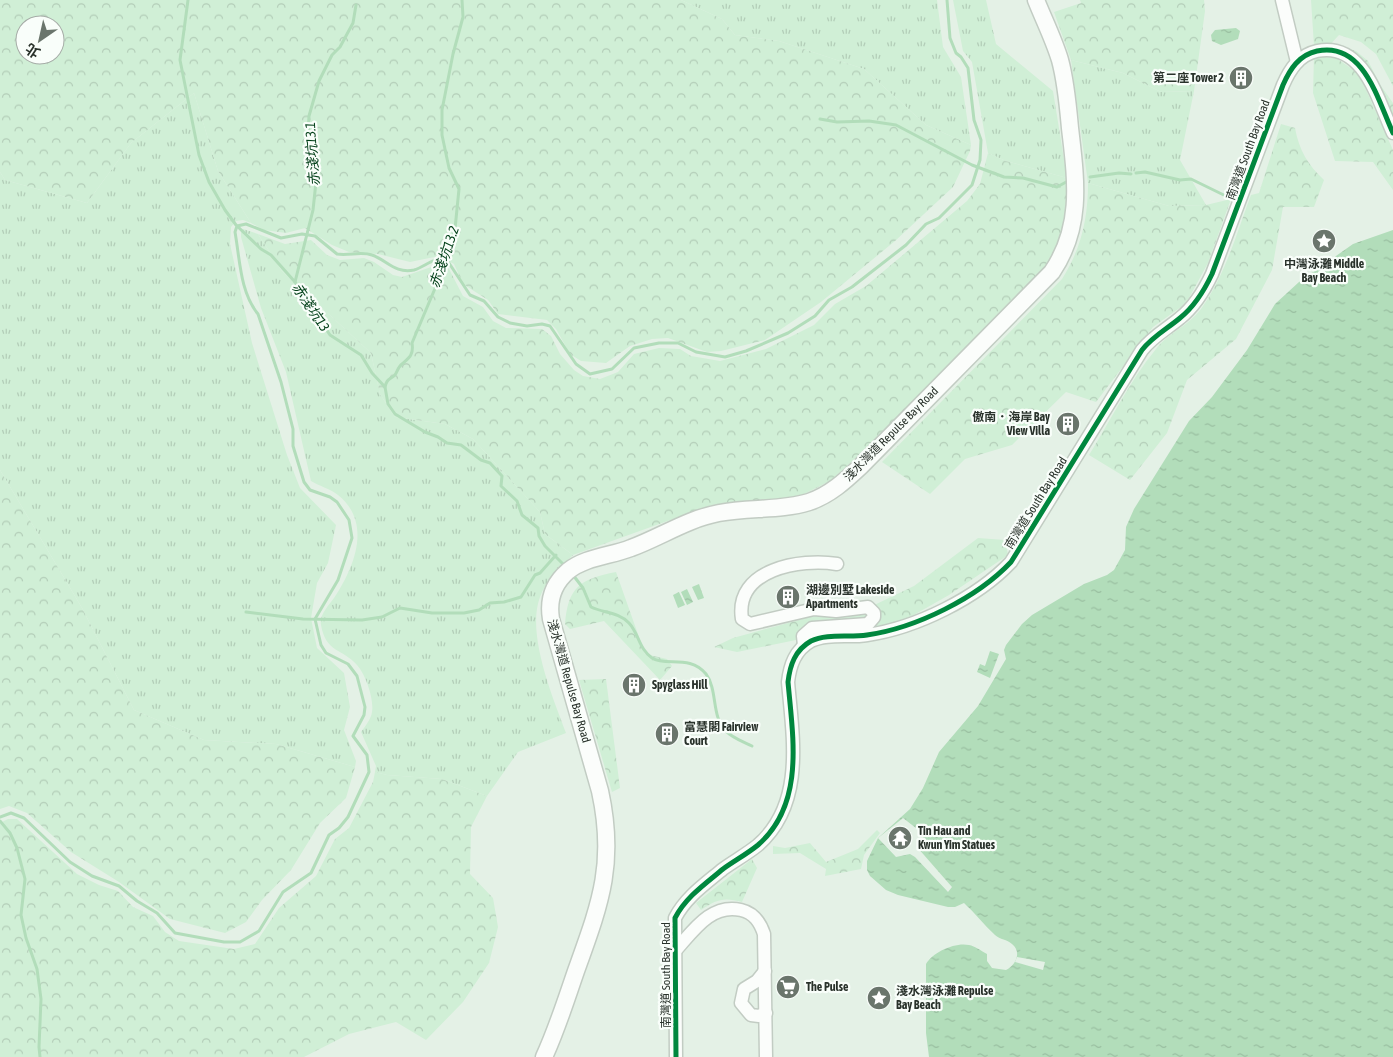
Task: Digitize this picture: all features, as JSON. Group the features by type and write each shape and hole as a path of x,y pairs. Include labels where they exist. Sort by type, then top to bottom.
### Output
{"main road":[{"name":"淺水灣道 Repulse Bay Road","path":"544,1057 600,902 604,886 608,850 606,820 600,792 551,619 550,604 554,589 561,578 573,567 629,549 688,522 728,511 801,504 835,488 861,466 1052,272 1066,247 1074,225 1076,183 1063,71 1055,45 1036,0"}],"street":[{"path":"1282,0 1297,62 1310,53 1324,50 1337,52 1351,58 1366,75 1393,133"},
{"name":"南灣道 South Bay Road","path":"676,1057 675,918 681,906 733,861 758,845 773,827 784,806 794,768 789,669 795,656 804,645 821,638 867,635 912,624 986,585 1011,562 1142,350 1156,335 1188,311 1202,293 1212,274 1283,85 1297,62"},
{"path":"804,645 803,636 812,628 868,624 874,617 874,613 868,607 836,611 814,609 750,624 742,619 740,606 743,594 759,579 787,566 817,562 838,564"},
{"path":"675,951 698,925 711,914 723,909 734,909 750,914 760,924 764,934 766,1057"},
{"path":"765,971 756,981 744,989 741,996 741,1004 751,1015 759,1016 766,1013"}],"green space":[{"path":"0,0 681,0 722,19 735,35 779,41 864,69 926,125 971,145 953,187 895,241 821,302 765,340 721,351 707,352 668,338 652,339 630,346 606,363 581,361 570,354 556,329 547,320 498,314 488,300 463,284 454,264 439,256 410,262 378,254 349,252 332,245 305,228 286,233 264,230 251,223 218,171 194,93 131,143 87,203 5,180 0,172"},
{"path":"681,0 937,0 943,47 961,77 971,145 926,125 864,69 779,41 735,35 722,19"},
{"path":"953,0 986,0 996,44 1053,91 1067,178 1006,161 988,153 972,62 963,51"},
{"path":"1080,0 1204,0 1205,11 1194,91 1161,92 1123,73 1071,60 1054,12 1081,3"},
{"path":"1311,0 1393,0 1393,86 1376,54 1361,42 1339,35 1327,48 1314,46"},
{"path":"1344,47 1356,51 1368,61 1381,86 1393,103 1393,124 1351,55"},
{"path":"1314,56 1336,58 1355,71 1363,83 1393,150 1393,190 1373,162 1335,161 1313,93"},
{"path":"1071,60 1123,73 1161,92 1194,91 1180,160 1206,205 1169,206 1088,183"},
{"path":"194,93 218,171 251,223 243,220 236,221 231,227 230,244 252,343 287,455 300,488 336,525 328,563 317,583 311,618 317,648 344,673 350,707 344,730 356,761 355,767 276,744 204,740 134,710 82,608 0,470 0,172 5,180 87,203 131,143"},
{"path":"1281,124 1295,128 1305,157 1324,180 1314,207 1283,207 1272,270 1236,339 1187,380 1167,433 1130,480 1089,455 1146,362 1161,343 1198,313 1211,293 1230,252 1251,195 1259,193"},
{"path":"988,153 1006,161 1067,178 1067,205 1059,242 1038,276 855,459 830,481 804,494 788,498 712,505 573,555 545,534 540,512 473,439 445,424 395,417 380,394 371,353 282,271 258,234 285,244 311,240 327,255 340,260 364,258 374,262 393,275 402,277 440,264 449,269 463,296 483,307 493,321 506,328 542,329 551,336 560,354 574,370 583,376 600,379 618,372 634,354 659,348 680,349 691,356 720,361 766,349 814,325 835,304 866,286 967,201 980,184"},
{"path":"1088,183 1169,206 1206,205 1231,199 1208,263 1189,298 1181,307 1153,327 1096,402 1066,392 1012,445 965,459 930,494 882,462 1062,279 1079,245 1087,209"},
{"path":"243,229 258,234 282,271 371,353 380,394 395,417 445,424 473,439 540,512 545,534 573,555 554,574 540,597 536,629 548,684 566,733 518,752 487,796 442,779 387,775 375,772 376,766 361,732 371,716 372,710 367,682 357,665 327,641 321,625 323,614 341,586 353,560 357,546 355,519 349,506 338,495 311,481 286,372 261,308 241,237"},
{"path":"0,470 82,608 134,710 204,740 276,744 355,767 346,798 320,823 291,870 262,900 246,922 225,933 170,919 119,882 71,852 27,813 9,806 0,809"},
{"path":"978,538 1005,540 1008,555 949,595 912,616 869,632 820,635 737,652 714,647 733,638 810,617 868,608 914,586"},
{"path":"616,572 645,654 667,659 672,666 660,680 604,621 570,629 565,624 569,601 578,587 593,578"},
{"path":"606,679 620,788 612,792 579,680"},
{"path":"375,772 387,775 442,779 487,796 471,827 470,874 493,898 498,927 489,963 463,1002 426,1040 396,1022 349,1034 304,1057 0,1057 0,823 8,819 17,819 77,874 99,885 118,891 133,907 153,916 165,932 179,941 234,949 255,944 279,908 316,876 335,839 349,828 373,782"},
{"path":"877,830 880,833 864,855 861,869 825,876 826,869 800,853 773,854 773,846 785,848 810,843 826,862 858,849"},
{"path":"752,859 757,868 742,902 721,900 701,910 696,903"}],"water":[{"path":"1236,28 1240,31 1238,39 1221,45 1212,41 1211,35 1215,30"},
{"path":"1393,230 1393,1057 929,1057 926,1033 926,964 929,960 945,949 963,944 976,947 987,954 987,961 992,968 1006,970 1015,962 1017,951 1010,942 995,935 964,903 955,907 948,907 898,895 886,890 870,876 867,870 867,861 878,838 910,809 923,788 939,752 978,706 1006,659 1004,650 1006,645 1022,624 1032,615 1084,584 1107,575 1114,570 1125,550 1126,527 1134,509 1189,421 1212,397 1247,350 1275,304 1299,282 1353,244"},
{"path":"699,584 704,598 698,600 692,587"},
{"path":"687,589 693,602 687,605 681,592"},
{"path":"679,592 685,605 678,608 673,595"},
{"path":"990,651 999,654 990,678 977,672 980,664 985,666"}],"pier":[{"path":"903,818 925,835 917,847 952,887 948,892 915,857 910,854 896,857 878,838"},
{"path":"1017,957 1045,962 1043,970 1015,962"}],"waterway":[{"name":"赤淺坑13","path":"188,0 180,60 199,155 209,182 225,210 236,225 261,249 271,255 295,282 330,335 361,355 372,373 385,387 388,404 395,414 447,443 461,445 481,460 490,463 502,476 501,486 517,501 522,515 538,528 539,536 545,546 564,565"},
{"name":"赤淺坑13.2","path":"385,387 412,353 412,343 447,260 455,229 459,189 449,168 442,135 442,110 453,54 463,17 462,0"},
{"path":"0,817 11,813 24,818 70,862 92,876 119,886 137,901 157,913 175,933 224,942 240,942 259,931 283,892 311,873 329,835 339,828 348,817 369,772 367,755 353,736 364,715 365,707 357,676 348,664 326,653 321,645 315,619 338,580 352,538 349,520 337,502 330,497 310,490 304,482 293,446 293,429 281,382 258,314 244,286 235,232 237,226 246,224 281,238 302,234 315,236 337,254 368,254 396,268 407,271 418,269 438,259 447,260 470,295 484,301 498,317 510,323 527,326 542,324 550,326 576,364 590,374 612,369 634,348 659,343 678,343 696,352 725,357 746,351 788,333 815,316 829,300 852,287 906,245 926,224 939,218 972,185 980,160 981,140 974,120 968,68 956,53 950,38 947,0"},
{"name":"赤淺坑13.1","path":"295,282 313,210 316,182 308,132 309,116 319,81 332,55 340,47 353,23 356,5"},
{"path":"820,119 837,122 869,121 896,125 972,165 1004,177 1023,178 1057,187 1068,181"},
{"path":"1136,173 1145,172 1180,180 1191,179 1234,200"},
{"path":"1090,177 1119,173 1131,174"},
{"path":"246,612 303,619 362,620 382,617 400,608 432,613 464,613 479,610 490,603 504,602 521,597 535,575 540,573 556,555"},
{"name":"赤淺坑13","path":"573,575 583,588 591,607 625,619 632,627 644,650 652,658 693,664 700,668 710,680 716,711 721,725 731,736 752,746"},
{"path":"0,821 10,833 17,848 25,879 21,915 26,938 37,969 41,999 40,1057"}],"cycle path":[{"path":"676,1057 675,918 690,897 723,869 758,845 773,829 783,810 789,790 793,747 788,682 790,670 797,653 811,641 824,637 867,635 905,626 925,618 945,609 981,588 1011,562 1142,350 1185,313 1199,298 1206,286 1283,85 1292,68 1300,59 1317,51 1333,50 1347,55 1358,64 1367,76 1393,133"}],"place":[{"name":"第二座 Tower 2","path":"1241,78"},
{"name":"中灣泳灘 Middle Bay Beach","path":"1324,241"},
{"name":"傲南．海岸 Bay View Villa","path":"1068,424"},
{"name":"湖邊別墅 Lakeside Apartments","path":"788,597"},
{"name":"Spyglass Hill","path":"634,685"},
{"name":"富慧閣 Fairview Court","path":"667,734"},
{"name":"Tin Hau and Kwun Yim Statues","path":"900,838"},
{"name":"The Pulse","path":"788,987"},
{"name":"淺水灣泳灘 Repulse Bay Beach","path":"879,998"}]}
